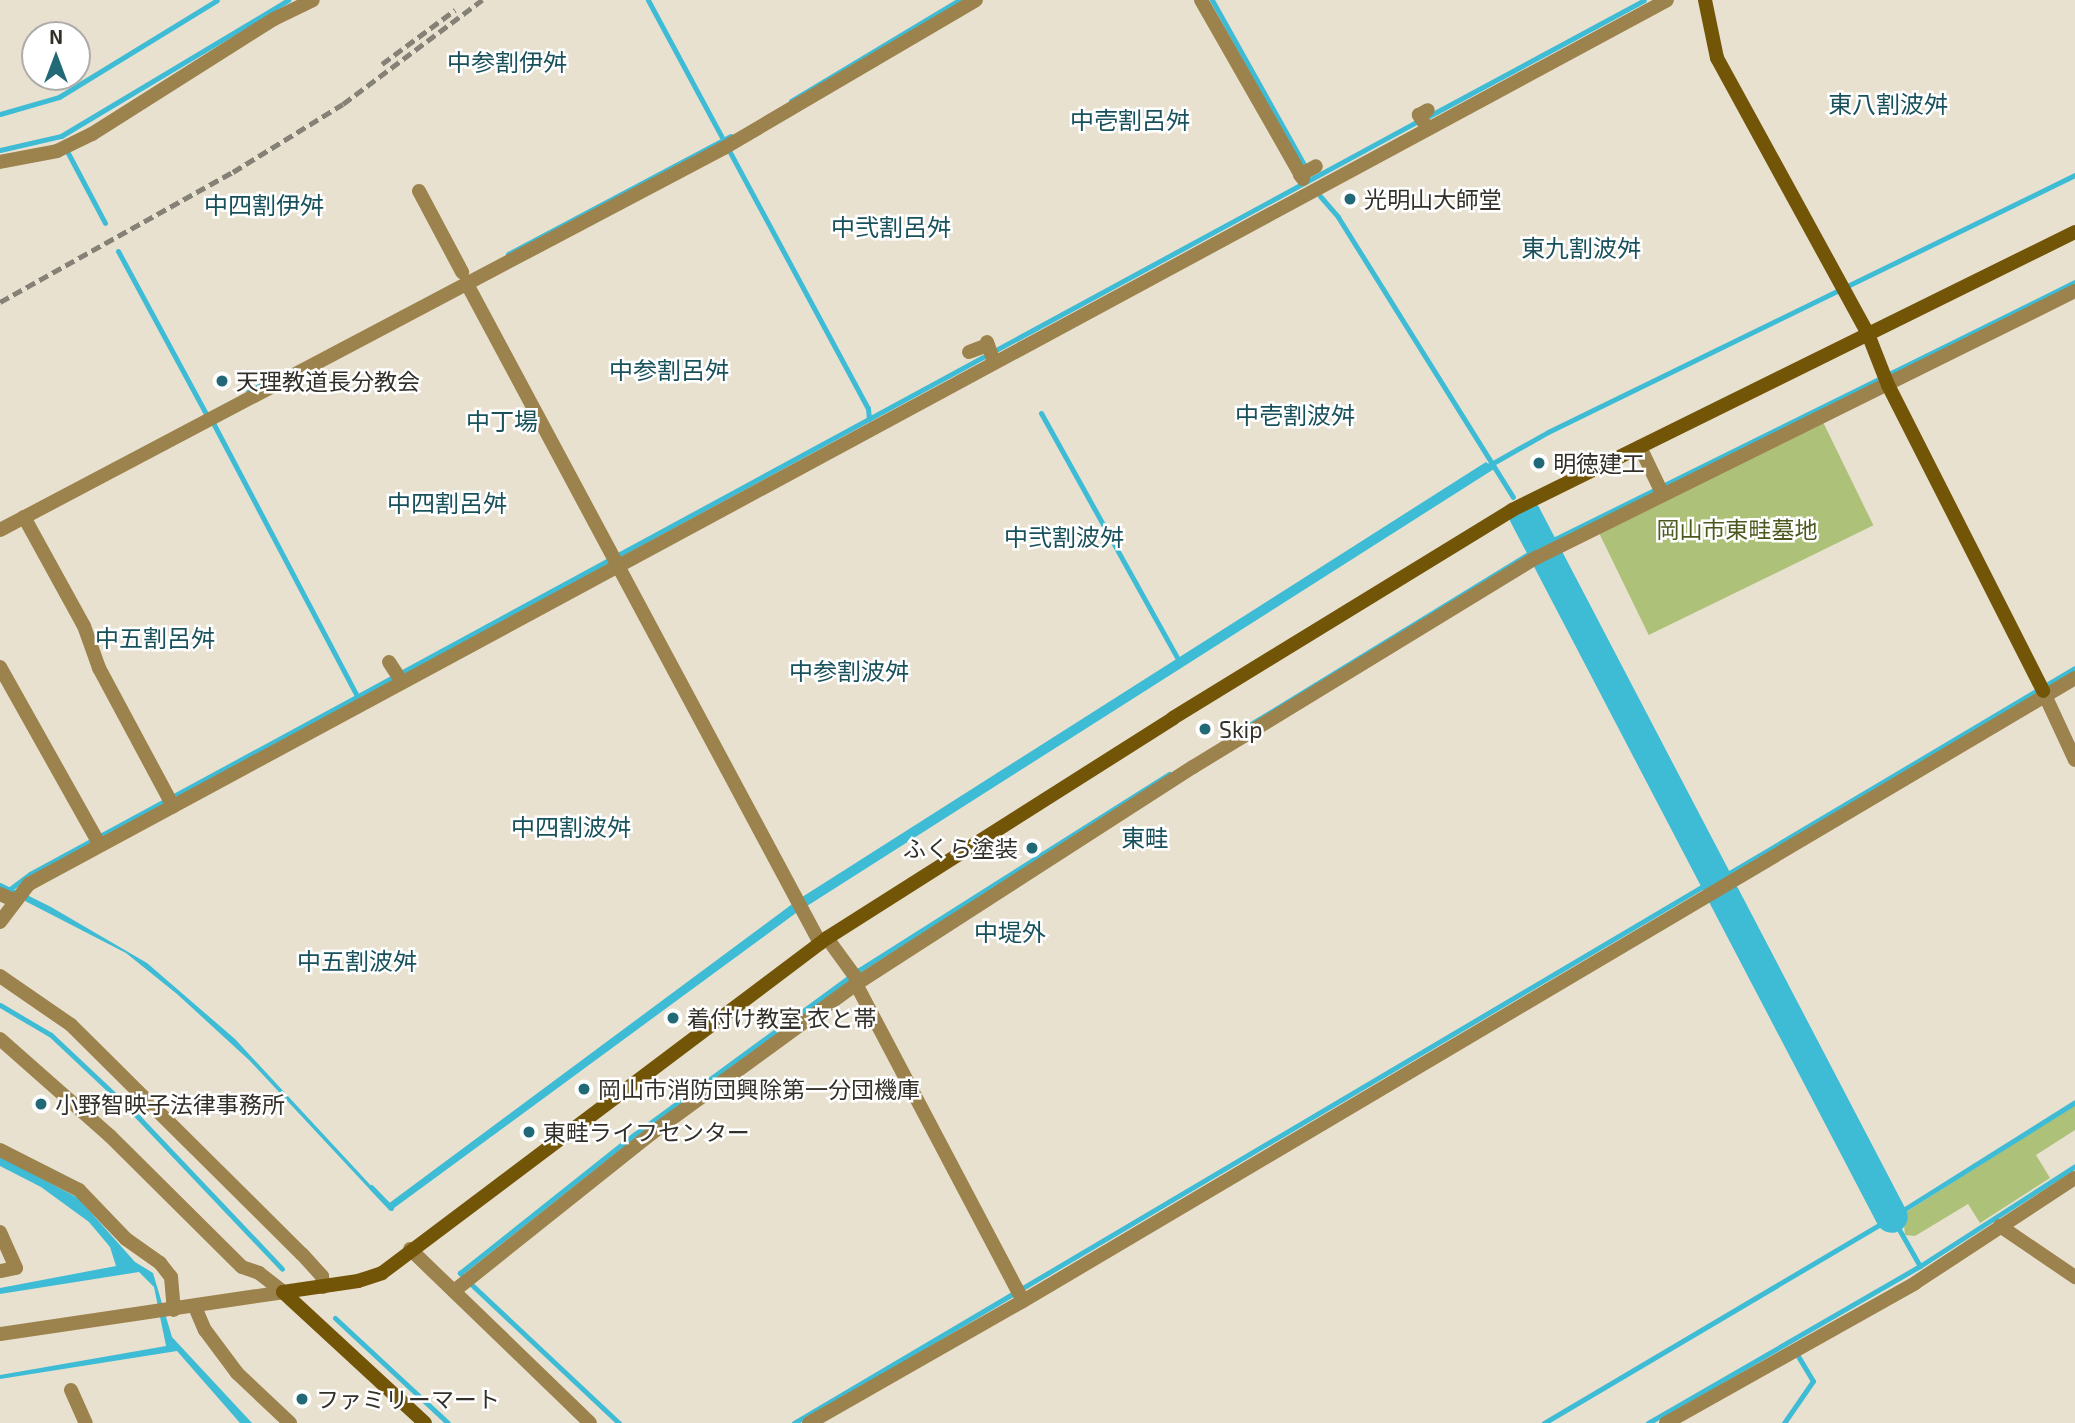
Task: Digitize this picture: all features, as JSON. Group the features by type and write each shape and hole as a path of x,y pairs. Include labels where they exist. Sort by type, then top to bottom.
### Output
{"street":[{"path":"0,162 57,152 92,134 274,19 313,0"},
{"path":"0,530 212,418 465,278 728,145 976,0"},
{"path":"1201,0 1306,173"},
{"path":"0,922 19,896 97,840 396,673 749,489 990,352 1023,340 1423,119 1667,0"},
{"path":"1705,0 1717,58 1868,334 1886,378 2043,689 2075,760"},
{"path":"419,191 799,904 855,978 1019,1295"},
{"path":"0,1334 370,1279 824,940 1173,718 1512,509 2075,232"},
{"path":"454,1291 652,1133 855,978 1193,767 1546,553 1660,490 1886,378 2075,291"},
{"path":"970,352 990,352"},
{"path":"1640,447 1660,490"},
{"path":"24,517 170,801"},
{"path":"0,667 97,840"},
{"path":"809,1423 1019,1295 2043,689 2075,678"},
{"path":"0,894 19,896"},
{"path":"0,976 71,1025 302,1254 322,1276 324,1287"},
{"path":"0,1040 90,1118 242,1267 250,1279 243,1298"},
{"path":"0,1150 79,1190 126,1240 160,1263 171,1277 174,1310"},
{"path":"1666,1423 1915,1283 2075,1178"},
{"path":"2000,1226 2075,1278"},
{"path":"0,1232 16,1268 0,1271"},
{"path":"410,1249 590,1423"},
{"path":"242,1267 259,1273 282,1292 425,1423"},
{"path":"195,1307 205,1329 237,1373 290,1423"},
{"path":"71,1390 86,1423"}],"green space":[{"name":"岡山市東畦墓地","path":"1823,422 1873,525 1649,635 1598,532"},
{"path":"2075,1105 2075,1130 2036,1155 2050,1178 1980,1223 1968,1204 1915,1236 1905,1235 1903,1214"}],"water":[{"path":"1486,462 1494,469 796,913 390,1211 249,1060 177,994 126,953 25,901 27,895 51,907 147,963 235,1039 388,1204 799,899"},
{"path":"0,1156 78,1198 135,1262 153,1273 172,1337 252,1423 240,1423 177,1351 0,1379 0,1375 166,1346 154,1287 139,1272 0,1294 0,1288 116,1266 110,1247 89,1222 41,1187 0,1166"}],"waterway":[{"path":"0,114 59,97 217,0"},
{"path":"0,150 61,136 288,0"},
{"path":"648,0 868,408 869,419"},
{"path":"791,101 959,0"},
{"path":"1212,0 1306,168"},
{"path":"1429,116 1644,0"},
{"path":"10,889 30,874 1420,120"},
{"path":"508,254 731,136"},
{"path":"68,153 105,223"},
{"path":"1486,467 1548,432 2075,175"},
{"path":"1320,196 1338,217 1513,497"},
{"path":"118,251 206,414"},
{"path":"1246,727 1541,546 2075,282"},
{"path":"248,392 282,373"},
{"path":"1041,413 1179,661"},
{"path":"211,419 357,696"},
{"path":"1525,515 1717,883"},
{"path":"1716,881 2075,668"},
{"path":"464,1277 460,1273 635,1134 859,970 1169,774"},
{"path":"794,1423 1715,879"},
{"path":"0,885 20,895"},
{"path":"1724,896 1892,1217"},
{"path":"0,1005 51,1035 138,1117 282,1269"},
{"path":"1544,1423 1892,1217 2075,1102"},
{"path":"1648,1423 1920,1266 2075,1166"},
{"path":"371,1187 391,1208"},
{"path":"1892,1217 1920,1266"},
{"path":"472,1285 619,1423"},
{"path":"335,1318 448,1423"},
{"path":"1784,1423 1813,1381 1798,1356"}],"railway":[{"path":"0,302 233,172 343,104 482,0"},
{"path":"382,64 455,10"}],"place":[{"name":"光明山大師堂","path":"1350,199"},
{"name":"天理教道長分教会","path":"222,381"},
{"name":"明徳建工","path":"1539,463"},
{"name":"Skip","path":"1205,729"},
{"name":"ふくら塗装","path":"1032,848"},
{"name":"着付け教室 衣と帯","path":"673,1018"},
{"name":"岡山市消防団興除第一分団機庫","path":"584,1089"},
{"name":"小野智映子法律事務所","path":"41,1104"},
{"name":"東畦ライフセンター","path":"529,1132"},
{"name":"ファミリーマート","path":"302,1399"}],"district":[{"name":"中参割伊舛","path":"507,62"},
{"name":"東八割波舛","path":"1888,104"},
{"name":"中壱割呂舛","path":"1130,120"},
{"name":"中四割伊舛","path":"264,205"},
{"name":"中弐割呂舛","path":"891,227"},
{"name":"東九割波舛","path":"1581,248"},
{"name":"中参割呂舛","path":"669,370"},
{"name":"中壱割波舛","path":"1295,415"},
{"name":"中丁場","path":"502,421"},
{"name":"中四割呂舛","path":"447,503"},
{"name":"中弐割波舛","path":"1064,537"},
{"name":"中五割呂舛","path":"155,638"},
{"name":"中参割波舛","path":"849,671"},
{"name":"中四割波舛","path":"571,827"},
{"name":"東畦","path":"1145,838"},
{"name":"中堤外","path":"1010,932"},
{"name":"中五割波舛","path":"357,961"}]}
